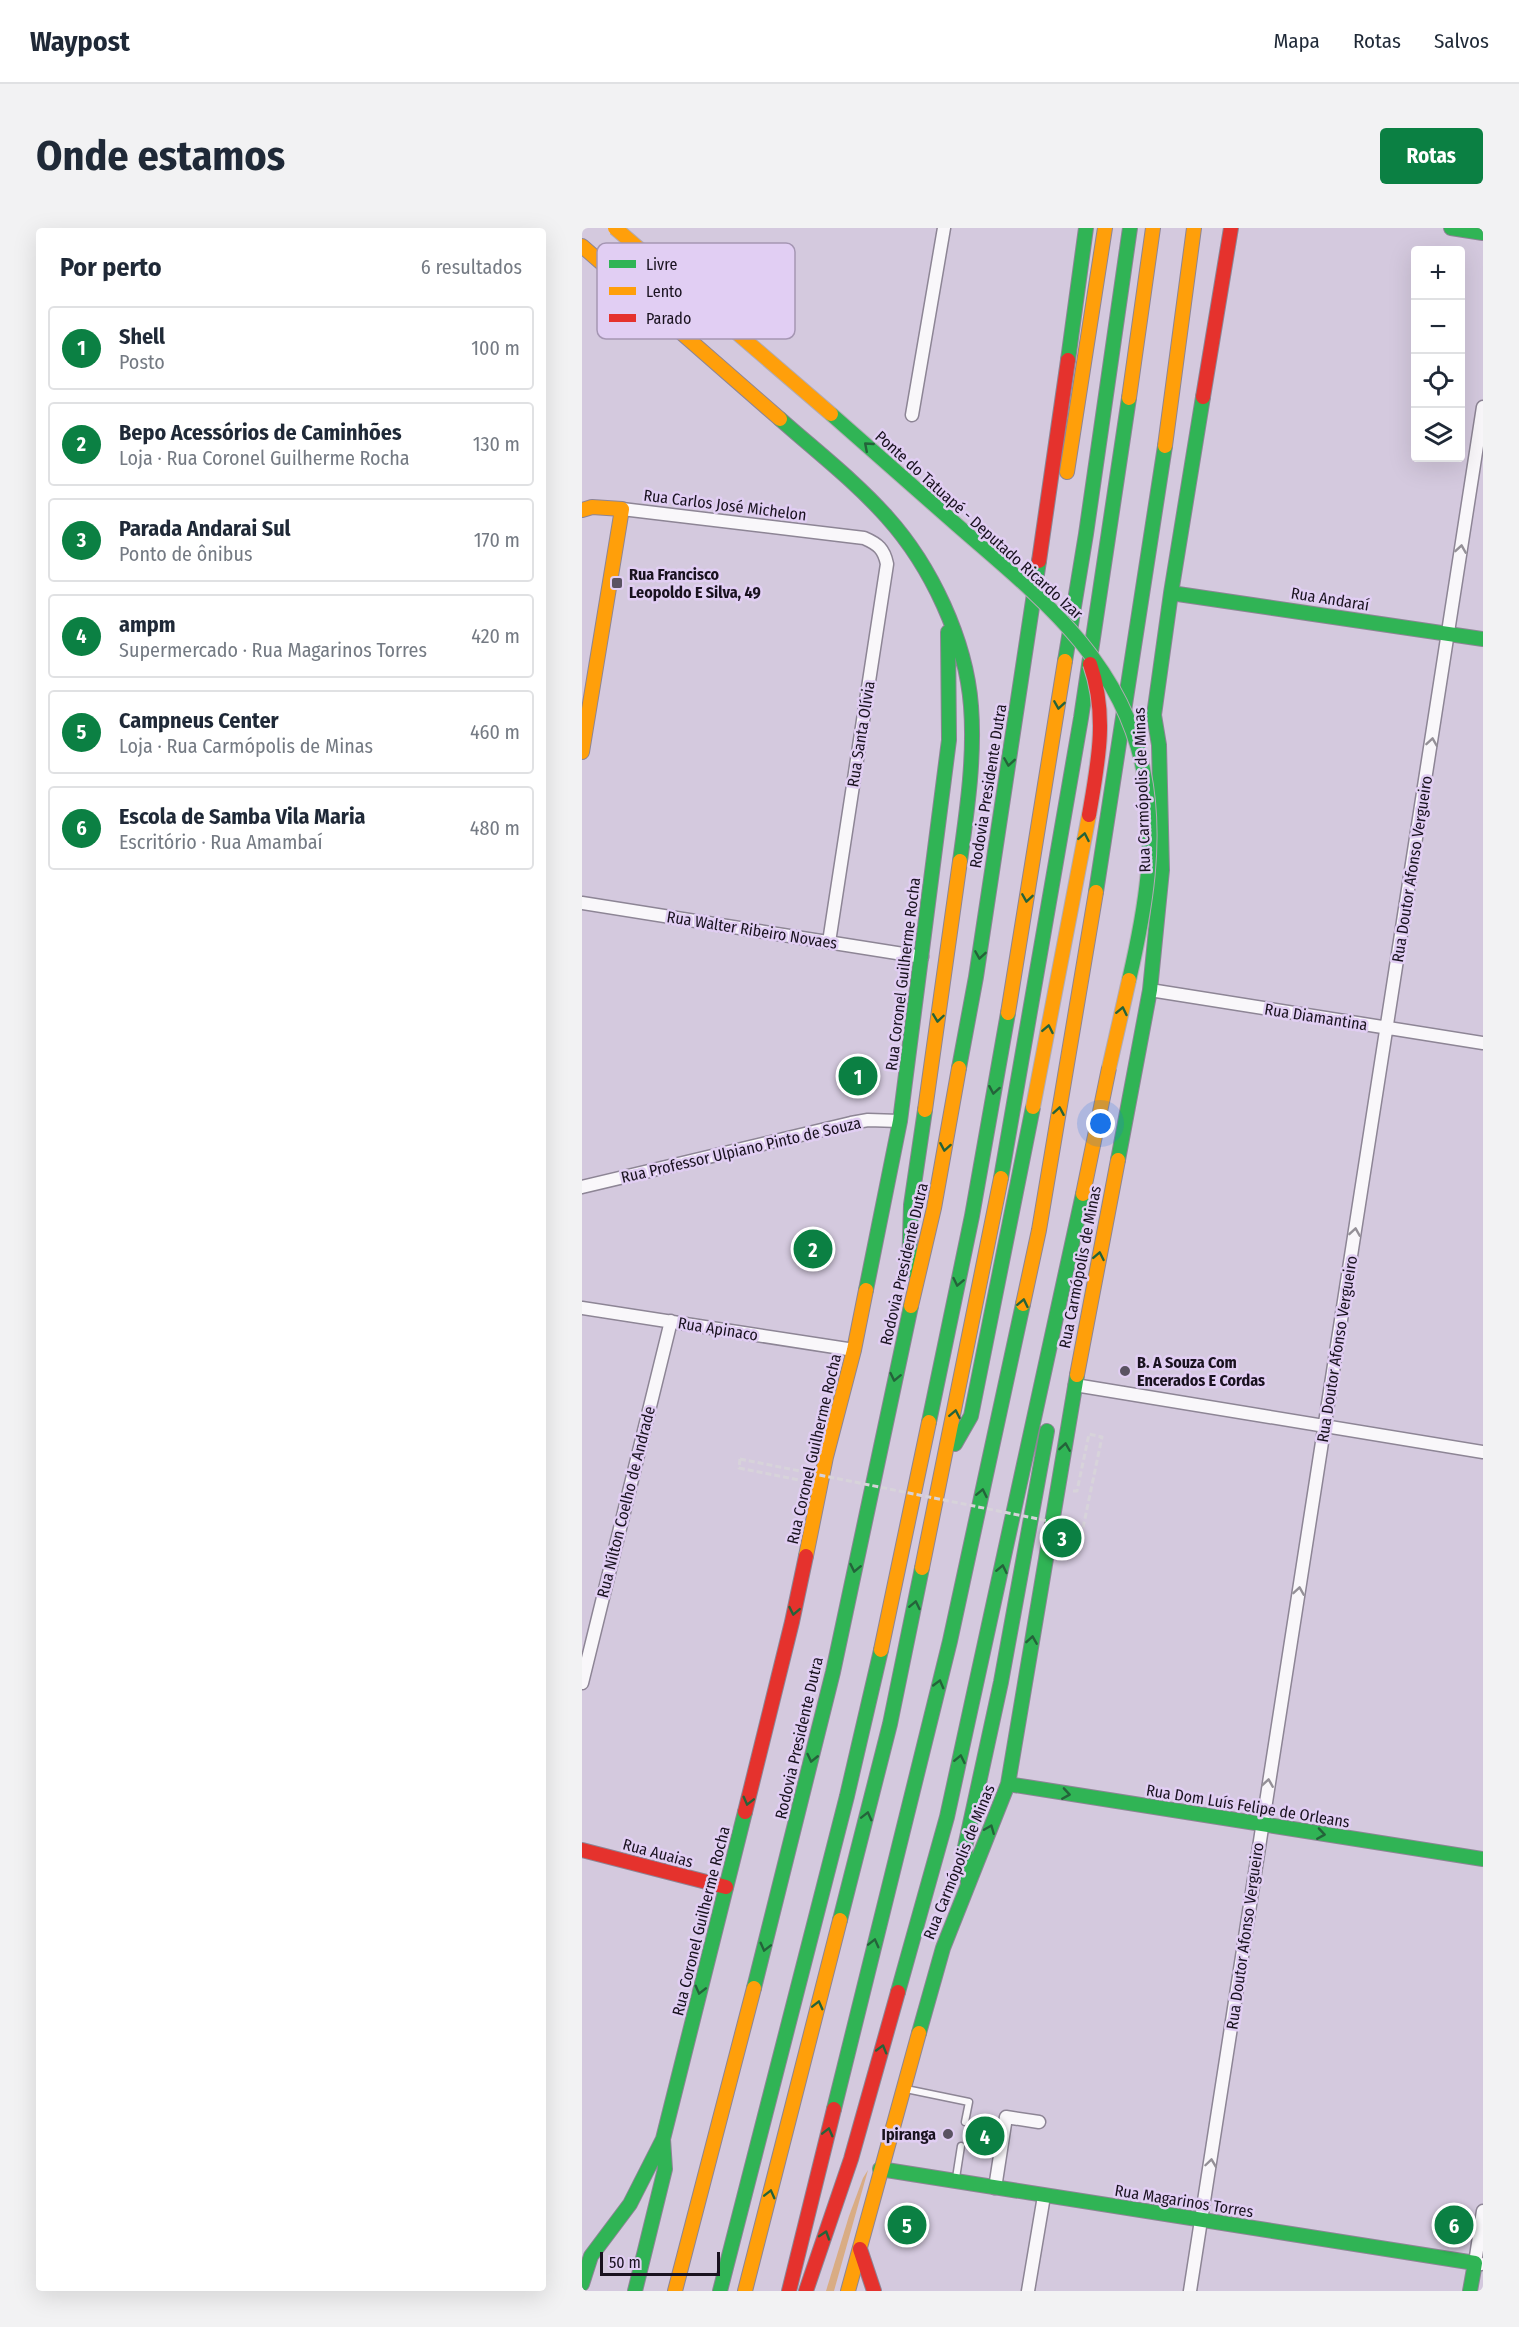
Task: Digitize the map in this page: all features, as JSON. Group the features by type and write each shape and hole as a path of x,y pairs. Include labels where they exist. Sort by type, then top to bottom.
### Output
{"main road":[{"name":"Ponte do Tatuapé - Deputado Ricardo Izar","path":"615,228 632,243"},
{"name":"Rodovia Presidente Dutra","path":"675,2291 713,2151 833,1672 934,1208 976,977 1038,569 1086,228"},
{"path":"1027,642 1052,556 1105,228"},
{"path":"720,2291 847,1796 879,1660 972,1216 1013,983 1086,534 1130,228"},
{"path":"745,2291 890,1724 996,1209 1081,718 1118,480 1153,228"},
{"path":"789,2291 950,1641 1039,1230 1088,941 1160,482 1194,228"},
{"name":"Rua Carmópolis de Minas","path":"848,2291 943,1948 1008,1784 1074,1385 1150,990 1162,870 1159,756 1154,715 1171,593 1231,228"},
{"path":"1452,228 1483,233"},
{"path":"582,246 597,259"},
{"path":"688,339 881,510 914,550 930,576 945,609 966,670 972,706 972,750 961,856 911,1205 908,1320"},
{"name":"Ponte do Tatuapé - Deputado Ricardo Izar","path":"744,339 869,446 1058,615 1092,654 1116,691 1132,731 1144,771 1149,815 1149,863 1139,928 1063,1292"},
{"name":"Rua Carlos José Michelon","path":"582,510 592,507 622,509"},
{"path":"582,746 622,509"},
{"name":"Rua Andaraí","path":"1171,593 1483,639"},
{"name":"Rua Coronel Guilherme Rocha","path":"582,2284 586,2259 630,2204 663,2139 792,1622 826,1457 854,1350 900,1121 949,740 949,650 945,609"},
{"path":"944,1464 971,1416 1100,755 1102,717 1096,680 1083,644"},
{"path":"1055,1390 1063,1292"},
{"path":"807,2291 850,2158 947,1817 1063,1292"},
{"path":"968,1883 965,1847 1001,1682 1051,1413"},
{"name":"Rua Dom Luís Felipe de Orleans","path":"1008,1784 1483,1859"},
{"name":"Rua Auaias","path":"582,1850 726,1887"},
{"path":"635,2291 665,2169 663,2139"},
{"name":"Rua Magarinos Torres","path":"880,2169 1479,2263"},
{"path":"860,2248 874,2291"},
{"path":"1470,2291 1479,2263"}],"street":[{"path":"912,415 944,228"},
{"name":"Rua Doutor Afonso Vergueiro","path":"1190,2291 1483,407"},
{"name":"Rua Carlos José Michelon","path":"622,509 864,538"},
{"name":"Rua Santa Olívia","path":"829,942 887,564 884,552 877,544 864,538"},
{"name":"Rua Walter Ribeiro Novaes","path":"582,903 922,957"},
{"name":"Rua Diamantina","path":"1150,990 1483,1043"},
{"name":"Rua Professor Ulpiano Pinto de Souza","path":"582,1186 851,1123 868,1120 900,1121"},
{"name":"Rua Apinaco","path":"582,1308 854,1350"},
{"name":"Rua Nílton Coelho de Andrade","path":"582,1683 671,1322"},
{"path":"1074,1385 1483,1452"},
{"path":"995,2188 1006,2117 1039,2122"},
{"path":"1028,2291 1044,2196"},
{"path":"1479,2263 1483,2211"}],"lane":[{"path":"903,2088 969,2102 965,2122"},
{"path":"955,2181 961,2146"}],"path":[{"path":"804,1481 739,1468 740,1459 1083,1528 1102,1437 1089,1434 1077,1491"}],"shaded area":[{"path":"868,2170 834,2291 826,2291 849,2216"}],"traffic: fast":[{"path":"1068,360 1086,228"},
{"path":"1065,661 1086,534 1130,228"},
{"path":"1451,228 1483,233"},
{"path":"1118,1160 1150,990 1162,870 1159,745 1154,715 1203,397"},
{"path":"1001,1178 1081,718 1129,398"},
{"path":"831,414 1045,604 1096,661 1116,694 1132,730 1143,769 1149,822 1148,875 1129,980"},
{"path":"780,419 849,479 887,517 918,558 944,605 962,656 971,706 970,784 960,861"},
{"path":"1096,892 1165,446"},
{"path":"959,1068 976,977 1039,561"},
{"path":"1171,593 1483,639"},
{"path":"866,1290 900,1121 949,740 948,632"},
{"path":"929,1422 972,1216 1008,1013"},
{"path":"955,1444 971,1416 1033,1107"},
{"path":"909,1270 911,1205 925,1110"},
{"path":"898,1992 947,1817 1083,1194"},
{"path":"834,2109 950,1641 1023,1304"},
{"path":"754,1988 833,1672 911,1306"},
{"path":"919,2033 943,1948 1008,1784 1077,1375"},
{"path":"968,1883 965,1847 1001,1682 1047,1431"},
{"path":"840,1920 890,1724 922,1568"},
{"path":"720,2291 847,1796 881,1650"},
{"path":"1008,1784 1483,1859"},
{"path":"582,2284 591,2256 630,2204 663,2139 745,1812"},
{"path":"635,2291 665,2169 663,2139"},
{"path":"880,2169 1475,2263 1470,2291"}],"traffic: slow":[{"path":"615,228 632,243"},
{"path":"1067,472 1105,228"},
{"path":"1129,398 1153,228"},
{"path":"1165,446 1194,228"},
{"path":"582,246 597,259"},
{"path":"688,339 780,419"},
{"path":"744,339 831,414"},
{"path":"582,510 592,507 622,509 582,752"},
{"path":"1008,1013 1065,661"},
{"path":"1033,1107 1089,815"},
{"path":"925,1110 960,861"},
{"path":"1023,1304 1039,1230 1096,892"},
{"path":"1109,1068 1129,980"},
{"path":"911,1306 934,1208 959,1068"},
{"path":"1083,1194 1109,1068"},
{"path":"1077,1375 1118,1160"},
{"path":"922,1568 1001,1178"},
{"path":"806,1556 826,1457 854,1350 866,1290"},
{"path":"881,1650 929,1422"},
{"path":"745,2291 840,1920"},
{"path":"675,2291 754,1988"},
{"path":"848,2291 919,2033"}],"traffic: jam":[{"path":"1203,397 1231,228"},
{"path":"1039,561 1068,360"},
{"path":"1089,815 1100,739 1099,702 1090,664"},
{"path":"745,1812 806,1556"},
{"path":"582,1850 726,1887"},
{"path":"806,2291 851,2159 898,1992"},
{"path":"789,2291 834,2109"},
{"path":"860,2249 874,2291"}],"place":[{"name":"Rua Francisco Leopoldo E Silva, 49","path":"617,583"},
{"name":"Shell","path":"858,1076"},
{"name":"Bepo Acessórios de Caminhões","path":"813,1249"},
{"name":"B. A Souza Com Encerados E Cordas","path":"1125,1371"},
{"name":"Parada Andarai Sul","path":"1062,1538"},
{"name":"Ipiranga","path":"948,2134"},
{"name":"ampm","path":"985,2136"},
{"name":"Campneus Center","path":"907,2225"},
{"name":"Escola de Samba Vila Maria","path":"1454,2225"}]}
